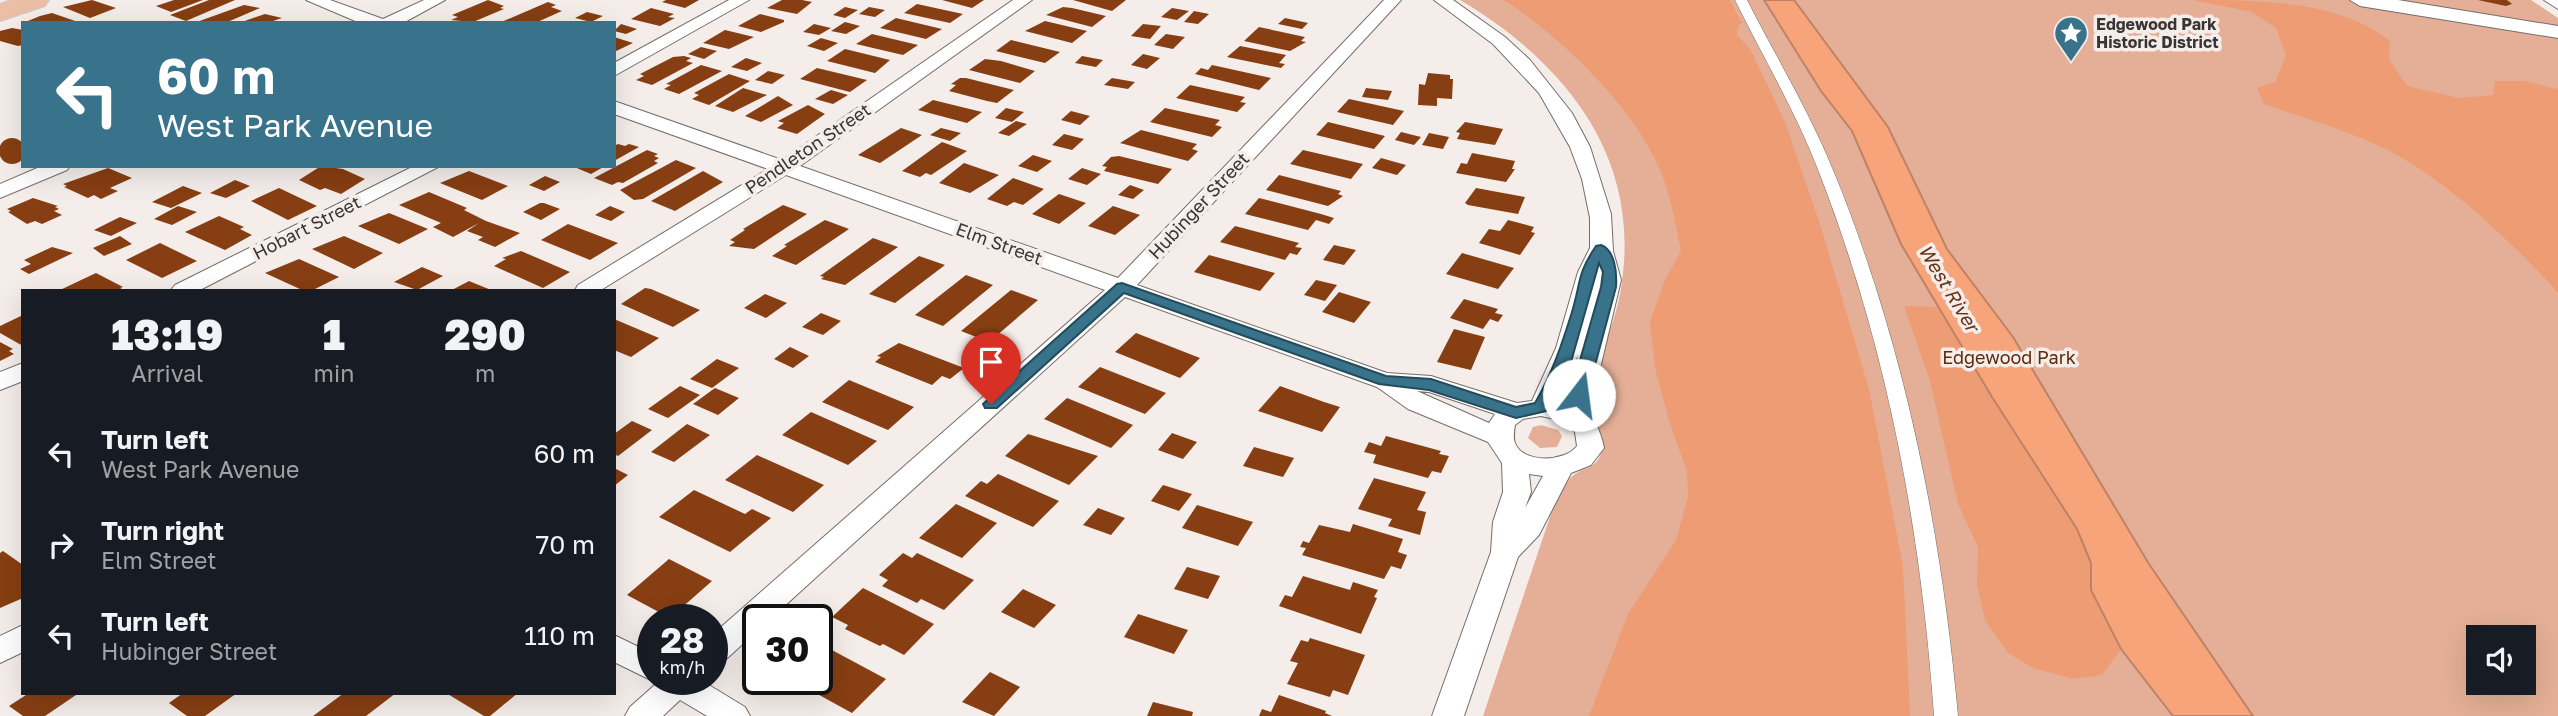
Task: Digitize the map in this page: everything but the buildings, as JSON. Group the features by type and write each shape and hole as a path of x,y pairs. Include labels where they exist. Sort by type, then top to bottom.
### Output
{"main road":[{"path":"0,13 36,0"}],"street":[{"path":"314,0 372,21"},
{"path":"393,21 438,0"},
{"path":"616,70 741,0"},
{"name":"Pendleton Street","path":"588,289 785,167 1024,0"},
{"name":"Hubinger Street","path":"728,639 1122,287 1393,0"},
{"path":"1442,0 1476,22 1526,65 1550,91 1572,125 1589,166 1601,216 1601,249 1610,272 1609,287 1581,381 1578,420"},
{"path":"1741,0 1825,168 1882,332 1916,471 1926,528 1941,643 1946,716"},
{"path":"2360,0 2558,32"},
{"path":"2552,0 2558,4"},
{"name":"Elm Street","path":"616,108 1384,381 1417,403 1507,448"},
{"path":"0,192 55,168"},
{"name":"Hobart Street","path":"185,289 426,168"},
{"path":"1448,716 1505,552 1507,522 1517,492 1502,422 1528,410 1559,376 1581,309 1588,268 1601,249"},
{"path":"0,382 21,372"},
{"name":"Elm Street","path":"1384,381 1431,384 1528,410"},
{"path":"1507,448 1534,466 1561,467 1581,459 1589,450 1591,440 1578,420 1563,411 1528,410"},
{"path":"1505,552 1530,528 1542,498 1561,467"},
{"path":"0,651 21,638"},
{"path":"616,648 637,660"},
{"path":"641,716 658,695"},
{"path":"699,695 734,716"}],"green space":[{"name":"Edgewood Park","path":"1460,0 2531,0 2558,18 2558,716 1483,716 1559,490 1575,474 1593,465 1601,452 1602,445 1591,411 1591,397 1622,281 1624,235 1619,192 1606,152 1586,116 1561,82 1497,24"},
{"path":"1541,425 1558,430 1562,436 1557,447 1540,448 1528,438 1533,427"}],"shaded area":[{"path":"1504,0 1730,0 1742,23 1738,26 1737,35 1750,49 1785,122 1820,224 1869,389 1903,567 1910,716 1589,716 1628,614 1676,540 1688,497 1687,471 1670,424 1655,368 1650,321 1665,280 1681,251 1662,173 1629,117 1591,72 1569,51"},
{"path":"2193,0 2270,2 2323,10 2347,17 2370,27 2390,41 2389,59 2407,86 2459,98 2493,95 2495,81 2523,81 2558,89 2558,293 2497,231 2423,171 2361,138 2264,104 2257,88 2275,82 2286,56 2276,28 2252,12"},
{"path":"1904,306 1938,307 2077,529 2091,563 2091,590 2121,649 2102,675 2073,679 2033,668 2008,653 1985,620 1977,584 1978,547 1958,504 1930,381"}],"water":[{"name":"West River","path":"1764,0 1794,0 1888,127 1947,249 2013,337 2149,564 2253,716 2173,716 2121,649 2091,590 2091,563 2077,529 1992,397 1901,244 1852,131 1821,91"}],"place":[{"name":"Edgewood Park Historic District","path":"2071,63"}],"route":[{"path":"991,404 1122,287 1384,381 1431,384 1516,412 1541,408 1559,376 1581,309 1588,268 1601,249 1610,272 1609,287 1579,395"}]}
